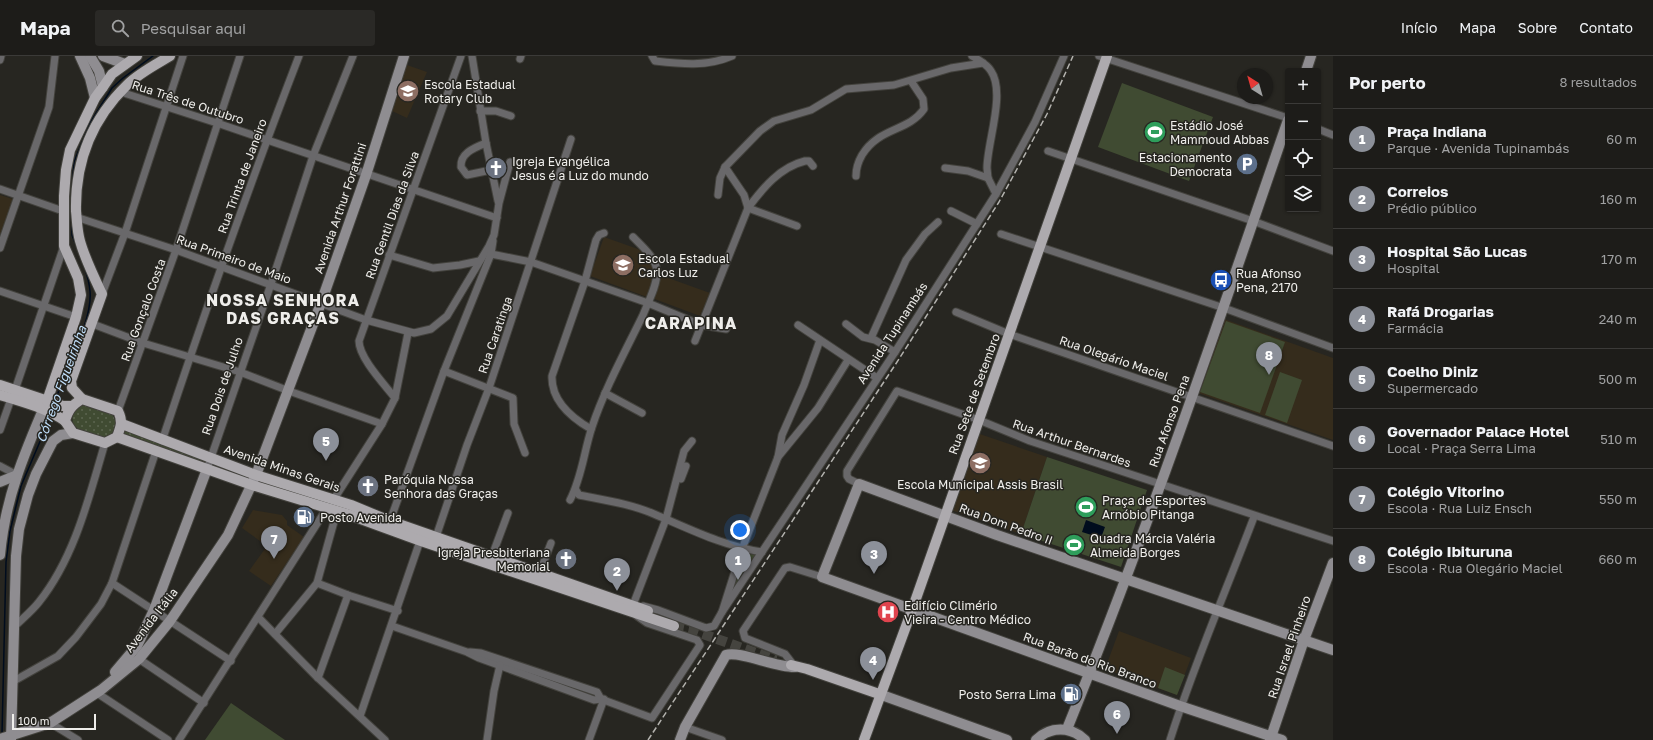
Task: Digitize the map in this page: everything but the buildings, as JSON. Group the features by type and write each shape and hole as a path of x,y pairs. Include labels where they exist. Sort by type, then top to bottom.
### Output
{"main road":[{"path":"45,405 76,317 80,301 80,289 64,246 63,211 66,170 70,150 95,98 102,87 112,74 137,56"},
{"path":"0,385 13,394 64,412 73,433 105,444 117,437 122,424 122,419 118,411 82,399 72,388 70,381 90,323 102,294 80,240 76,217 76,186 85,147 110,105 135,77 170,56"},
{"name":"Rua Sete de Setembro","path":"864,740 878,697 912,610 1071,159 1104,57"},
{"path":"0,395 13,394"},
{"path":"64,412 82,399"},
{"name":"Avenida Minas Gerais","path":"122,424 162,441 211,458 254,479 332,510 422,537 635,608 675,624"},
{"name":"Avenida Minas Gerais","path":"117,437 207,469 334,499 390,521 422,537 436,537 492,556 539,577"},
{"path":"793,666 807,669 878,697"}],"street":[{"path":"0,60 1,56"},
{"path":"0,248 49,107 55,56"},
{"path":"80,56 90,78 95,98"},
{"path":"90,56 99,71 102,87"},
{"path":"103,56 125,64"},
{"path":"102,294 125,233 183,56"},
{"name":"Rua Gonçalo Costa","path":"118,411 176,250 240,56"},
{"name":"Rua Trinta de Janeiro","path":"162,441 189,358 266,140 299,56"},
{"name":"Rua Dois de Julho","path":"140,652 154,610 211,458 313,156 353,56"},
{"name":"Avenida Arthur Forattini","path":"254,479 289,391 321,304 366,175 404,56"},
{"name":"Rua Gentil Dias da Silva","path":"396,398 366,361 360,349 359,341 460,56"},
{"path":"472,56 480,111 499,203"},
{"path":"652,56 654,61 670,63 714,63 732,56"},
{"path":"972,56 983,62 993,74 996,102 995,124 987,161 988,178 996,194"},
{"name":"Avenida Tupinambás","path":"706,628 714,626 895,352 910,325 996,194 1035,122 1064,56"},
{"path":"1307,68 1311,56"},
{"path":"1104,57 1285,118"},
{"path":"718,195 720,178 725,167 760,131 774,121 811,110 846,89 886,86 951,68 983,62"},
{"path":"856,176 858,162 873,141 914,120 924,109 923,99 911,80"},
{"name":"Rua Três de Outubro","path":"121,91 167,108 217,122 366,175 497,218"},
{"path":"480,111 496,111 511,116"},
{"name":"Rua Afonso Pena","path":"1067,729 1126,580 1224,308 1285,128"},
{"path":"1321,130 1333,135"},
{"name":"Rua Caratinga","path":"436,537 467,445 489,388 571,139"},
{"path":"486,143 465,154 461,167 468,175 491,170"},
{"path":"1048,151 1253,221 1333,251"},
{"path":"695,341 700,325 748,208 760,192 785,169 805,161 809,161 813,166"},
{"name":"Rua Primeiro de Maio","path":"76,217 222,266 366,320 408,333 420,333 427,331 444,319 494,235 499,203 511,172 510,162"},
{"path":"725,167 744,195 748,208"},
{"path":"945,168 968,171 988,178"},
{"path":"0,189 18,197 63,211"},
{"path":"748,208 797,226"},
{"path":"951,211 977,224"},
{"path":"871,338 906,260 925,234 938,222"},
{"path":"592,429 575,419 566,411 552,384 552,376 586,281 596,240 599,235 604,233"},
{"path":"1001,234 1224,308 1333,348"},
{"path":"390,521 444,371 491,254 494,235"},
{"path":"570,500 576,490 592,429 605,393 648,303 655,284 657,268 647,252 634,237"},
{"path":"0,430 45,306 64,246"},
{"path":"491,254 531,262 648,303 700,325 726,329"},
{"path":"389,255 433,268 479,261"},
{"path":"0,291 76,317"},
{"name":"Rua Olegário Maciel","path":"956,312 1009,334 1333,446"},
{"path":"90,323 143,343 240,372 382,424"},
{"path":"846,324 863,337 871,338 895,352"},
{"path":"798,325 848,360 877,378"},
{"path":"334,499 382,424 396,398 408,333"},
{"path":"722,612 742,549 778,457 782,435 804,385 820,340"},
{"path":"778,457 818,408 848,360"},
{"path":"444,371 503,393 514,400 512,410 514,424 525,452"},
{"name":"Rua Arthur Bernardes","path":"859,484 849,479 847,472 897,391 979,420 1030,441 1254,517 1333,541"},
{"path":"605,393 642,413"},
{"path":"0,555 10,494 45,405"},
{"path":"73,433 61,435 53,441 28,495 17,544 12,682 8,738 50,723 99,691 140,652 204,703"},
{"path":"635,608 667,516 684,450 692,441"},
{"path":"13,628 39,603 56,578 66,559 78,531 105,444"},
{"path":"12,682 50,661 66,649 101,604 112,583 156,451"},
{"path":"0,466 17,475"},
{"path":"667,516 672,507 686,466"},
{"path":"0,482 17,475"},
{"name":"Avenida Itália","path":"140,652 170,621 228,535 254,479"},
{"path":"822,577 859,484"},
{"name":"Rua Dom Pedro II","path":"859,484 944,516 1126,580 1333,650"},
{"path":"576,490 579,495 621,504 653,514 667,516 703,536 742,549 762,552"},
{"path":"0,498 10,494"},
{"path":"275,634 317,583 332,510"},
{"path":"179,740 258,617 332,510"},
{"path":"492,556 508,513"},
{"path":"1170,740 1196,660 1218,611 1254,517"},
{"path":"360,716 398,611 422,537"},
{"path":"539,577 551,543"},
{"name":"Rua Israel Pinheiro","path":"1271,738 1304,640 1333,563"},
{"name":"Rua Barão do Rio Branco","path":"793,666 785,654 746,639 743,635 744,627 782,571 788,567 822,577 1089,674 1271,738 1282,740"},
{"path":"112,583 231,661"},
{"path":"317,583 348,595 398,611"},
{"path":"318,678 348,595"},
{"name":"Avenida Minas Gerais","path":"635,608 650,607 706,628"},
{"name":"Avenida Minas Gerais","path":"602,699 652,718 699,646 698,642 647,623 635,608"},
{"path":"258,617 318,678 385,740"},
{"path":"392,626 467,652 500,666 594,700 602,699"},
{"path":"467,652 481,653 597,692 602,699"},
{"path":"680,740 685,727 727,655 735,654 778,666 793,666"},
{"path":"487,740 494,691 500,666"},
{"path":"99,691 168,740"},
{"path":"878,697 989,740"},
{"path":"878,697 1007,740"},
{"path":"589,740 602,699"},
{"path":"50,723 78,740"},
{"path":"685,727 722,740"},
{"path":"1036,740 1045,732 1056,729 1067,729 1076,733 1085,740"}],"shaded area":[{"name":"Escola Estadual Rotary Club","path":"407,65 427,72 407,118 390,110"},
{"path":"0,195 13,199 0,236"},
{"name":"Escola Estadual Carlos Luz","path":"604,237 638,249 648,257 654,268 654,276 647,297 590,276"},
{"path":"660,275 710,293 700,316 652,298"},
{"path":"1224,319 1333,358 1333,440 1198,393"},
{"path":"974,432 1047,457 1021,534 948,509"},
{"path":"253,510 282,515 287,521 287,525 304,537 271,586 249,571 267,546 242,528"},
{"path":"1119,631 1191,658 1177,695 1105,669"}],"green space":[{"name":"Estádio José Mammoud Abbas","path":"1122,83 1213,117 1189,181 1098,147"},
{"path":"1226,321 1285,342 1260,413 1200,392"},
{"path":"1280,372 1302,380 1287,423 1265,415"},
{"path":"83,403 112,413 117,425 113,434 103,440 86,434 77,428 72,419 73,413"},
{"path":"127,430 401,527 272,487 125,436 123,432"},
{"name":"Praça de Esportes Arnóbio Pitanga","path":"1047,457 1147,490 1121,567 1021,534"},
{"path":"743,551 758,556 726,604"},
{"path":"1165,667 1185,675 1177,695 1158,688"},
{"path":"231,703 285,740 205,740"}],"water":[{"path":"1086,520 1105,527 1101,538 1082,532"}],"waterway":[{"name":"Córrego Figueirinha","path":"72,193 74,162 90,123 112,88 153,56"},
{"name":"Córrego Figueirinha","path":"56,399 78,345 90,303 90,291 87,277 72,235 72,227"},
{"name":"Córrego Figueirinha","path":"2,734 6,562 10,531 21,486 50,418"}],"tunnel":[{"path":"674,626 689,629 776,660"}],"railway":[{"path":"648,740 899,359 999,202 1047,114 1073,56"}],"place":[{"name":"Escola Estadual Rotary Club","path":"408,91"},
{"name":"Estádio José Mammoud Abbas","path":"1155,132"},
{"name":"Estacionamento Democrata","path":"1247,164"},
{"name":"Igreja Evangélica Jesus é a Luz do mundo","path":"496,168"},
{"name":"Escola Estadual Carlos Luz","path":"623,265"},
{"name":"Rua Afonso Pena, 2170","path":"1221,280"},
{"name":"Colégio Ibituruna","path":"1269,375"},
{"name":"Coelho Diniz","path":"326,461"},
{"name":"Escola Municipal Assis Brasil","path":"980,463"},
{"name":"Paróquia Nossa Senhora das Graças","path":"368,486"},
{"name":"Praça de Esportes Arnóbio Pitanga","path":"1086,507"},
{"name":"Posto Avenida","path":"304,517"},
{"name":"Quadra Márcia Valéria Almeida Borges","path":"1074,545"},
{"name":"Colégio Vitorino","path":"274,559"},
{"name":"Igreja Presbiteriana Memorial","path":"566,559"},
{"name":"Hospital São Lucas","path":"874,574"},
{"name":"Praça Indiana","path":"738,580"},
{"name":"Correios","path":"617,591"},
{"name":"Edifício Climério Vieira - Centro Médico","path":"888,612"},
{"name":"Rafá Drogarias","path":"873,680"},
{"name":"Posto Serra Lima","path":"1071,694"},
{"name":"Governador Palace Hotel","path":"1117,734"}],"district":[{"name":"NOSSA SENHORA DAS GRAÇAS","path":"283,309"},
{"name":"CARAPINA","path":"691,323"}]}
